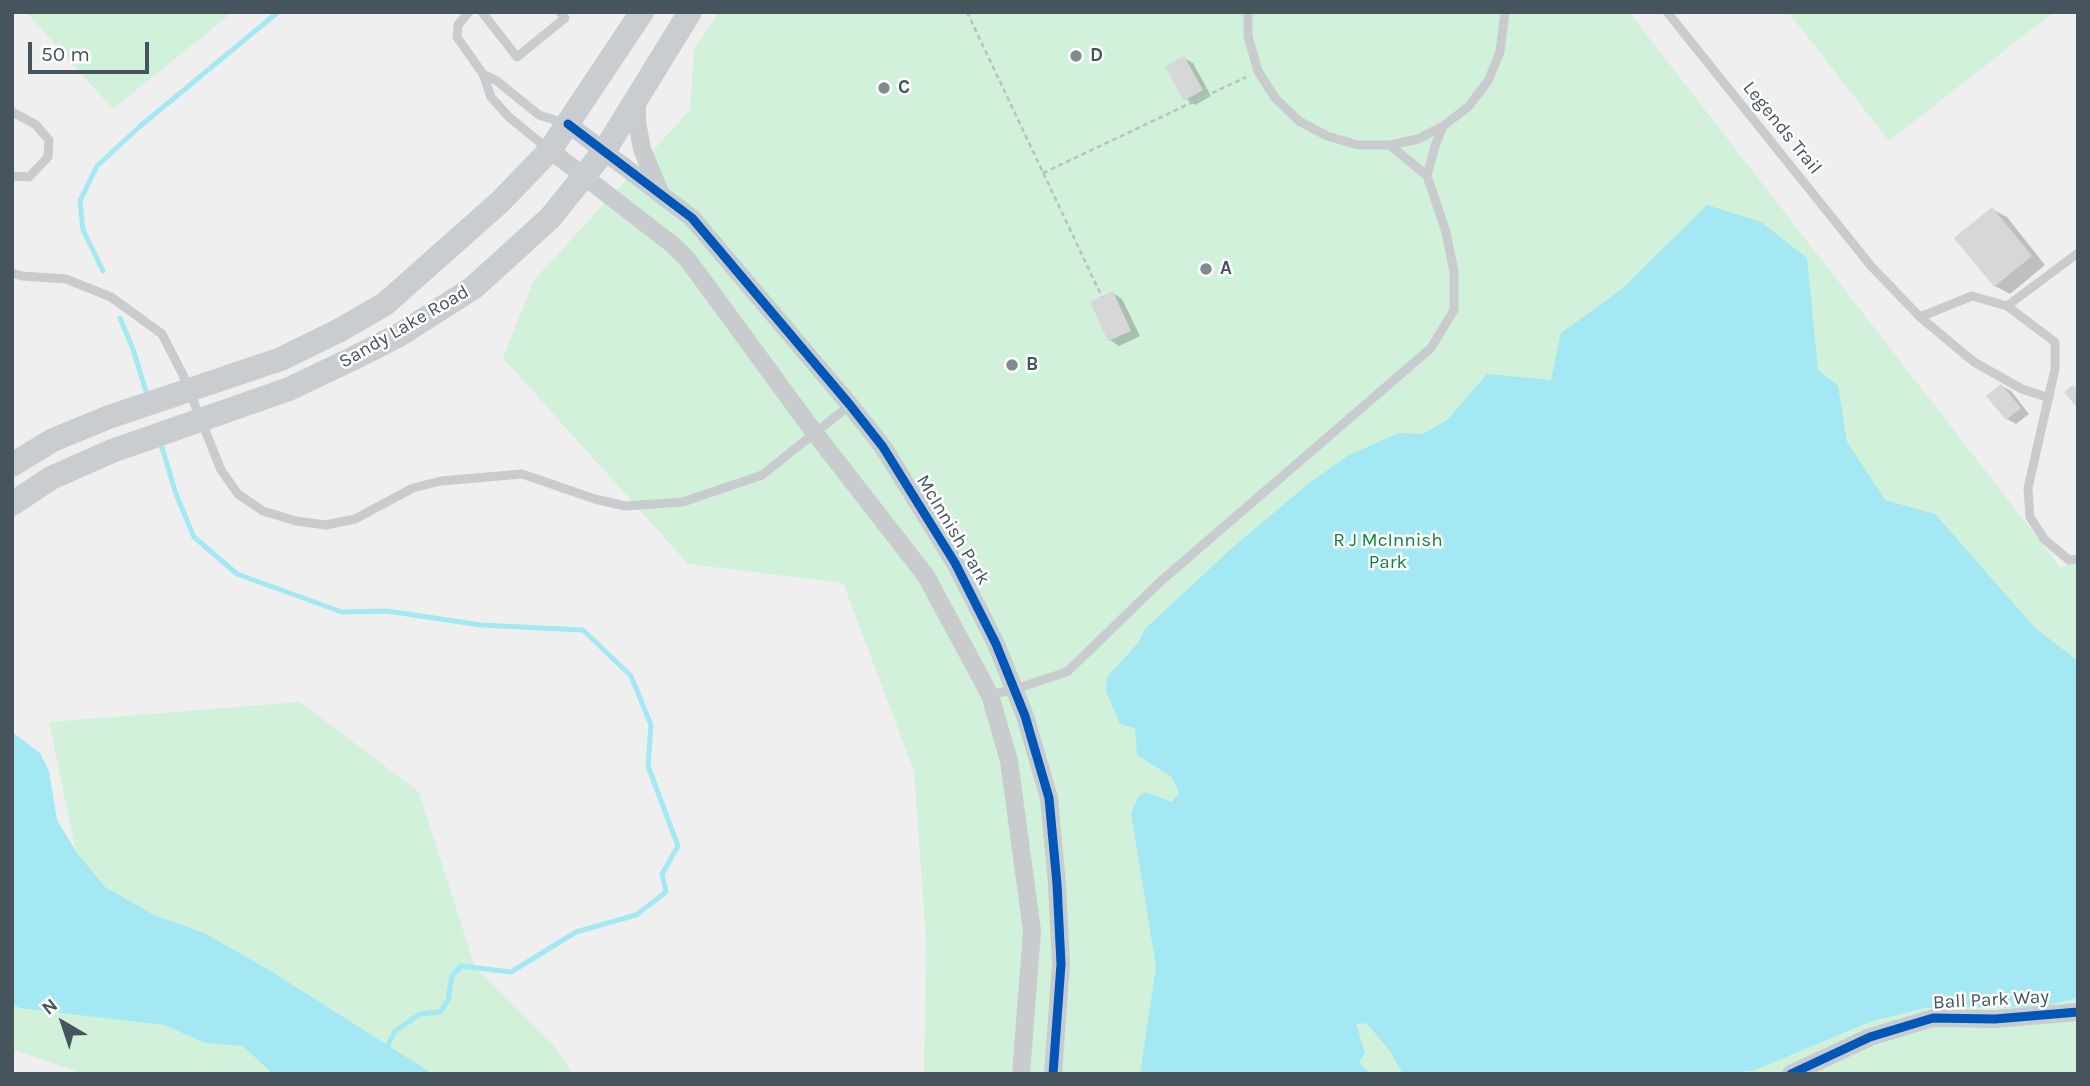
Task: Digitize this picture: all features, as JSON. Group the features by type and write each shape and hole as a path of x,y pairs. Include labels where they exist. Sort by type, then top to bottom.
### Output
{"main road":[{"name":"Sandy Lake Road","path":"12,465 64,435 109,417 281,359 386,304 501,201 550,150 642,12"},
{"name":"Sandy Lake Road","path":"12,504 51,478 112,451 289,389 401,334 473,288 551,218 605,150 690,12"}],"street":[{"path":"637,98 637,122 642,149 661,193"},
{"name":"McInnish Park","path":"568,124 692,218 850,405 883,447 955,563 996,643 1026,716 1049,798 1061,964 1053,1074"},
{"path":"550,150 673,245 688,260 814,432 926,576 990,695 1009,761 1032,931 1021,1074"},
{"name":"Ball Park Way","path":"1791,1074 1870,1037 1933,1018 1995,1019 2078,1012"}],"lane":[{"path":"470,12 458,25 457,37 482,74 491,97 509,117 550,150"},
{"path":"482,12 517,57 565,19 560,12"},
{"path":"1248,12 1248,36 1258,71 1275,98 1298,121 1327,136 1358,145 1390,145 1418,139 1443,127 1468,107 1488,81 1500,52 1505,12"},
{"name":"Legends Trail","path":"1667,12 1871,266 1920,317 1973,362 2022,389 2049,398"},
{"path":"482,74 497,81 539,115 568,124"},
{"path":"12,112 35,124 49,140 48,158 29,177 12,176"},
{"path":"1427,176 1443,127"},
{"path":"990,695 1015,690 1067,671 1161,581 1432,348 1454,310 1454,272 1446,232 1427,176 1390,145"},
{"path":"2007,306 2078,253"},
{"path":"12,273 66,279 111,297 162,334 183,375 221,470 238,494 263,511 296,521 326,525 355,519 413,488 441,481 499,475 522,474 595,499 625,506 683,502 762,475 850,405"},
{"path":"1920,317 1972,296 2007,306 2055,342 2055,369 2028,488 2030,517 2044,539 2069,560 2078,559"}],"path":[{"path":"967,12 1102,296"},
{"path":"1044,173 1258,71"}],"green space":[{"path":"26,12 233,12 113,109"},
{"name":"R J McInnish Park","path":"719,12 1629,12 2061,568 2078,557 2078,1074 924,1074 926,940 914,771 843,583 688,564 503,358 534,280 690,110 694,49"},
{"path":"1788,12 2054,12 1889,141"},
{"path":"300,702 419,792 475,967 554,1046 573,1074 83,1074 12,1049 12,966 86,901 49,722"}],"water":[{"path":"1707,205 1761,222 1807,258 1818,370 1838,386 1847,442 1885,500 1935,514 2035,628 2078,661 2078,998 2038,1007 1926,1008 1872,1021 1755,1070 1729,1074 1403,1074 1390,1051 1368,1025 1363,1023 1356,1024 1365,1053 1359,1062 1370,1074 1140,1074 1156,967 1131,813 1138,797 1146,792 1172,802 1179,793 1172,777 1137,755 1135,728 1120,724 1106,691 1107,677 1138,643 1145,629 1232,548 1308,484 1349,455 1399,433 1423,434 1447,420 1487,374 1551,380 1561,333 1622,289"},
{"path":"12,732 40,753 49,771 57,820 77,853 105,887 154,915 204,933 269,970 433,1074 273,1074 243,1046 206,1043 164,1025 19,1008 12,1003"}],"building":[{"path":"1184,56 1203,90 1184,101 1165,66"},
{"path":"1992,207 2032,256 1994,287 1954,238"},
{"path":"1113,291 1131,331 1108,341 1090,302"},
{"path":"2001,384 2021,408 2006,420 1986,396"},
{"path":"2073,385 2078,391 2078,409 2064,392"}],"waterway":[{"path":"103,271 83,230 80,201 97,166 138,128 278,12"},
{"path":"120,318 148,398"},
{"path":"160,441 176,494 194,537 237,574 342,612 387,611 481,625 583,630 631,676 651,725 648,766 678,846 662,874 666,892 636,915 576,932 511,972 461,966 452,976 448,1000 440,1012 420,1014 395,1031 386,1049"}],"cycle path":[{"path":"568,124 692,218 883,447 955,563 996,644 1025,716 1049,798 1061,964 1053,1074"},
{"path":"1791,1074 1870,1037 1933,1018 1995,1019 2078,1012"}],"place":[{"name":"D","path":"1076,56"},
{"name":"C","path":"884,88"},
{"name":"A","path":"1206,269"},
{"name":"B","path":"1012,365"}]}
